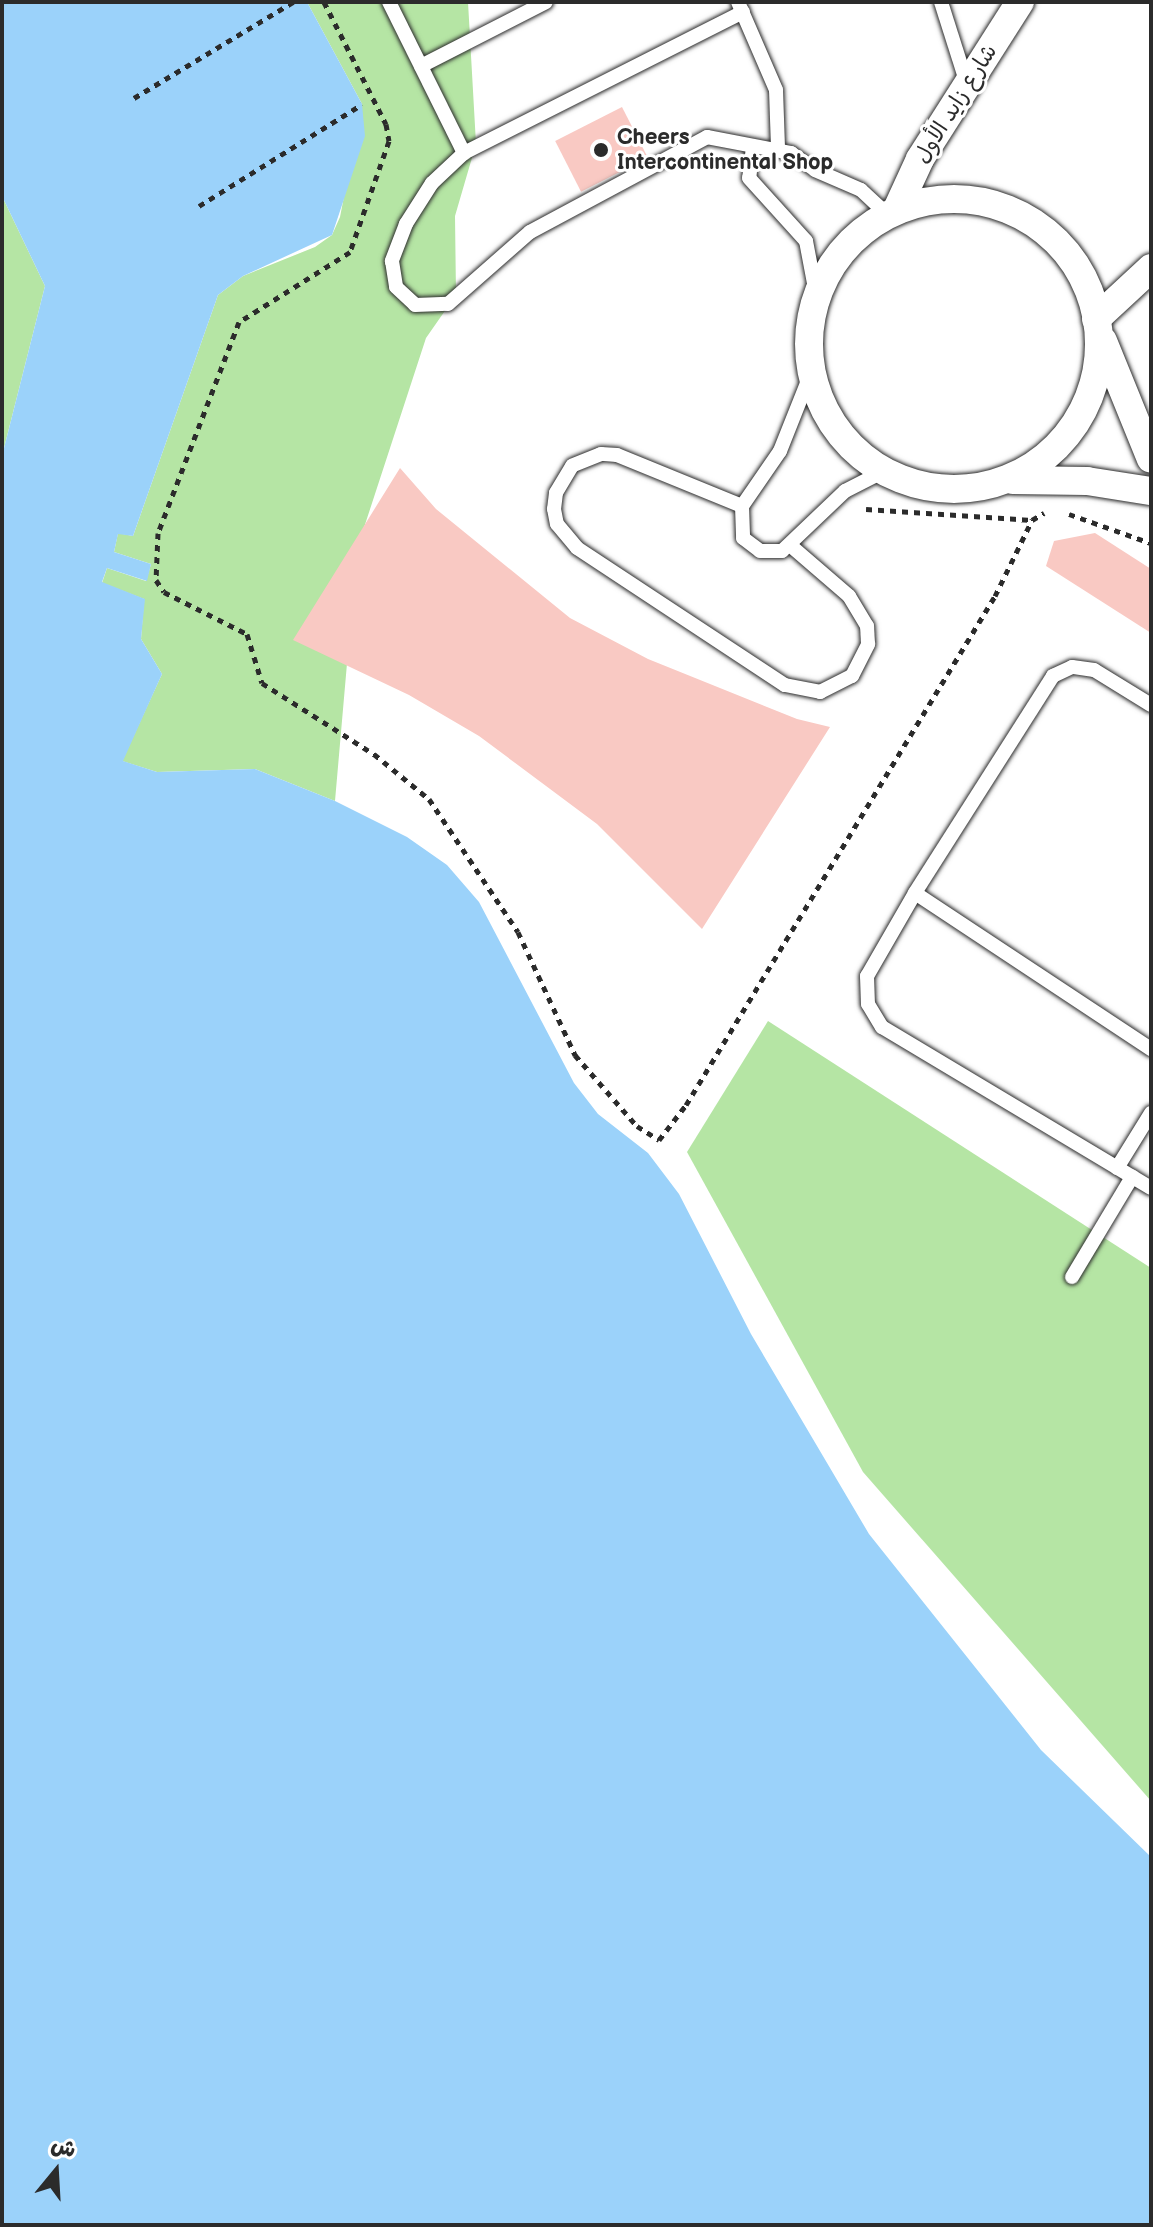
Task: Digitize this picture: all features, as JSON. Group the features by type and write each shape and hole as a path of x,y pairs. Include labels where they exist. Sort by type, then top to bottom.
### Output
{"street":[{"name":"شارع زايد الأول","path":"892,212 920,159 1020,2"},
{"path":"1151,459 1098,326 1081,274 1063,248 1013,211 952,198 892,212 846,245 816,294 808,331 811,373 838,431 884,471 943,489 1004,480 1087,481 1151,491"},
{"path":"1004,480 1033,467 1077,422 1091,395 1098,326 1151,268"}],"lane":[{"path":"389,2 464,153"},
{"path":"421,66 546,2"},
{"path":"941,2 967,86"},
{"path":"778,148 776,90 741,7 464,153 425,192 396,247 392,274 396,287 415,305 448,304 530,232 692,141 722,137 753,147 778,148 861,190 892,212"},
{"path":"753,147 749,178 806,241 816,294"},
{"path":"811,373 780,451 742,506 739,527 751,545 771,553 791,546 828,505 884,471"},
{"path":"742,506 617,455 601,454 572,466 556,493 554,509 557,524 577,548 785,685 820,692 852,676 868,644 867,626 849,596 791,546"},
{"path":"1151,705 1094,670 1072,667 1053,676 915,893 867,976 874,1016 893,1034 1151,1188"},
{"path":"915,893 1151,1049"},
{"path":"1117,1168 1151,1113"},
{"path":"1072,1277 1132,1177"}],"path":[{"path":"134,98 293,2"},
{"path":"324,2 386,124 389,141 350,252 239,322 158,533 156,580 164,592 247,634 262,683 374,754 429,799 518,932 575,1055 637,1126 659,1140 686,1105 995,596 1032,520 1045,512 1065,512 1151,543"},
{"path":"199,206 362,104"},
{"path":"828,505 1032,520"}],"green space":[{"path":"307,2 468,2 476,144 455,216 456,295 426,338 357,549 335,801 255,769 157,772 122,761 162,674 141,639 144,599 102,583 107,568 146,581 151,564 114,552 118,533 133,536 218,295 243,276 315,247 332,235 340,217 362,104"},
{"path":"2,196 45,286 2,456"},
{"path":"768,1021 1151,1268 1151,1801 863,1472 687,1152"}],"water":[{"path":"2,2 307,2 362,104 365,136 332,235 243,276 218,295 133,536 118,534 114,552 151,564 147,581 107,568 102,582 145,599 141,639 162,674 123,761 157,772 255,769 335,801 407,837 447,865 479,902 574,1083 598,1114 648,1153 679,1194 751,1334 869,1534 1041,1750 1151,1857 1151,2225 2,2225 2,456 45,286 2,196"}],"building":[{"path":"622,107 648,158 581,192 555,141"},
{"path":"400,468 436,509 570,618 648,659 797,719 830,727 702,929 597,824 479,736 409,695 293,640"},
{"path":"1095,533 1151,569 1151,633 1046,566 1054,541"}],"place":[{"name":"Cheers Intercontinental Shop","path":"601,150"}]}
